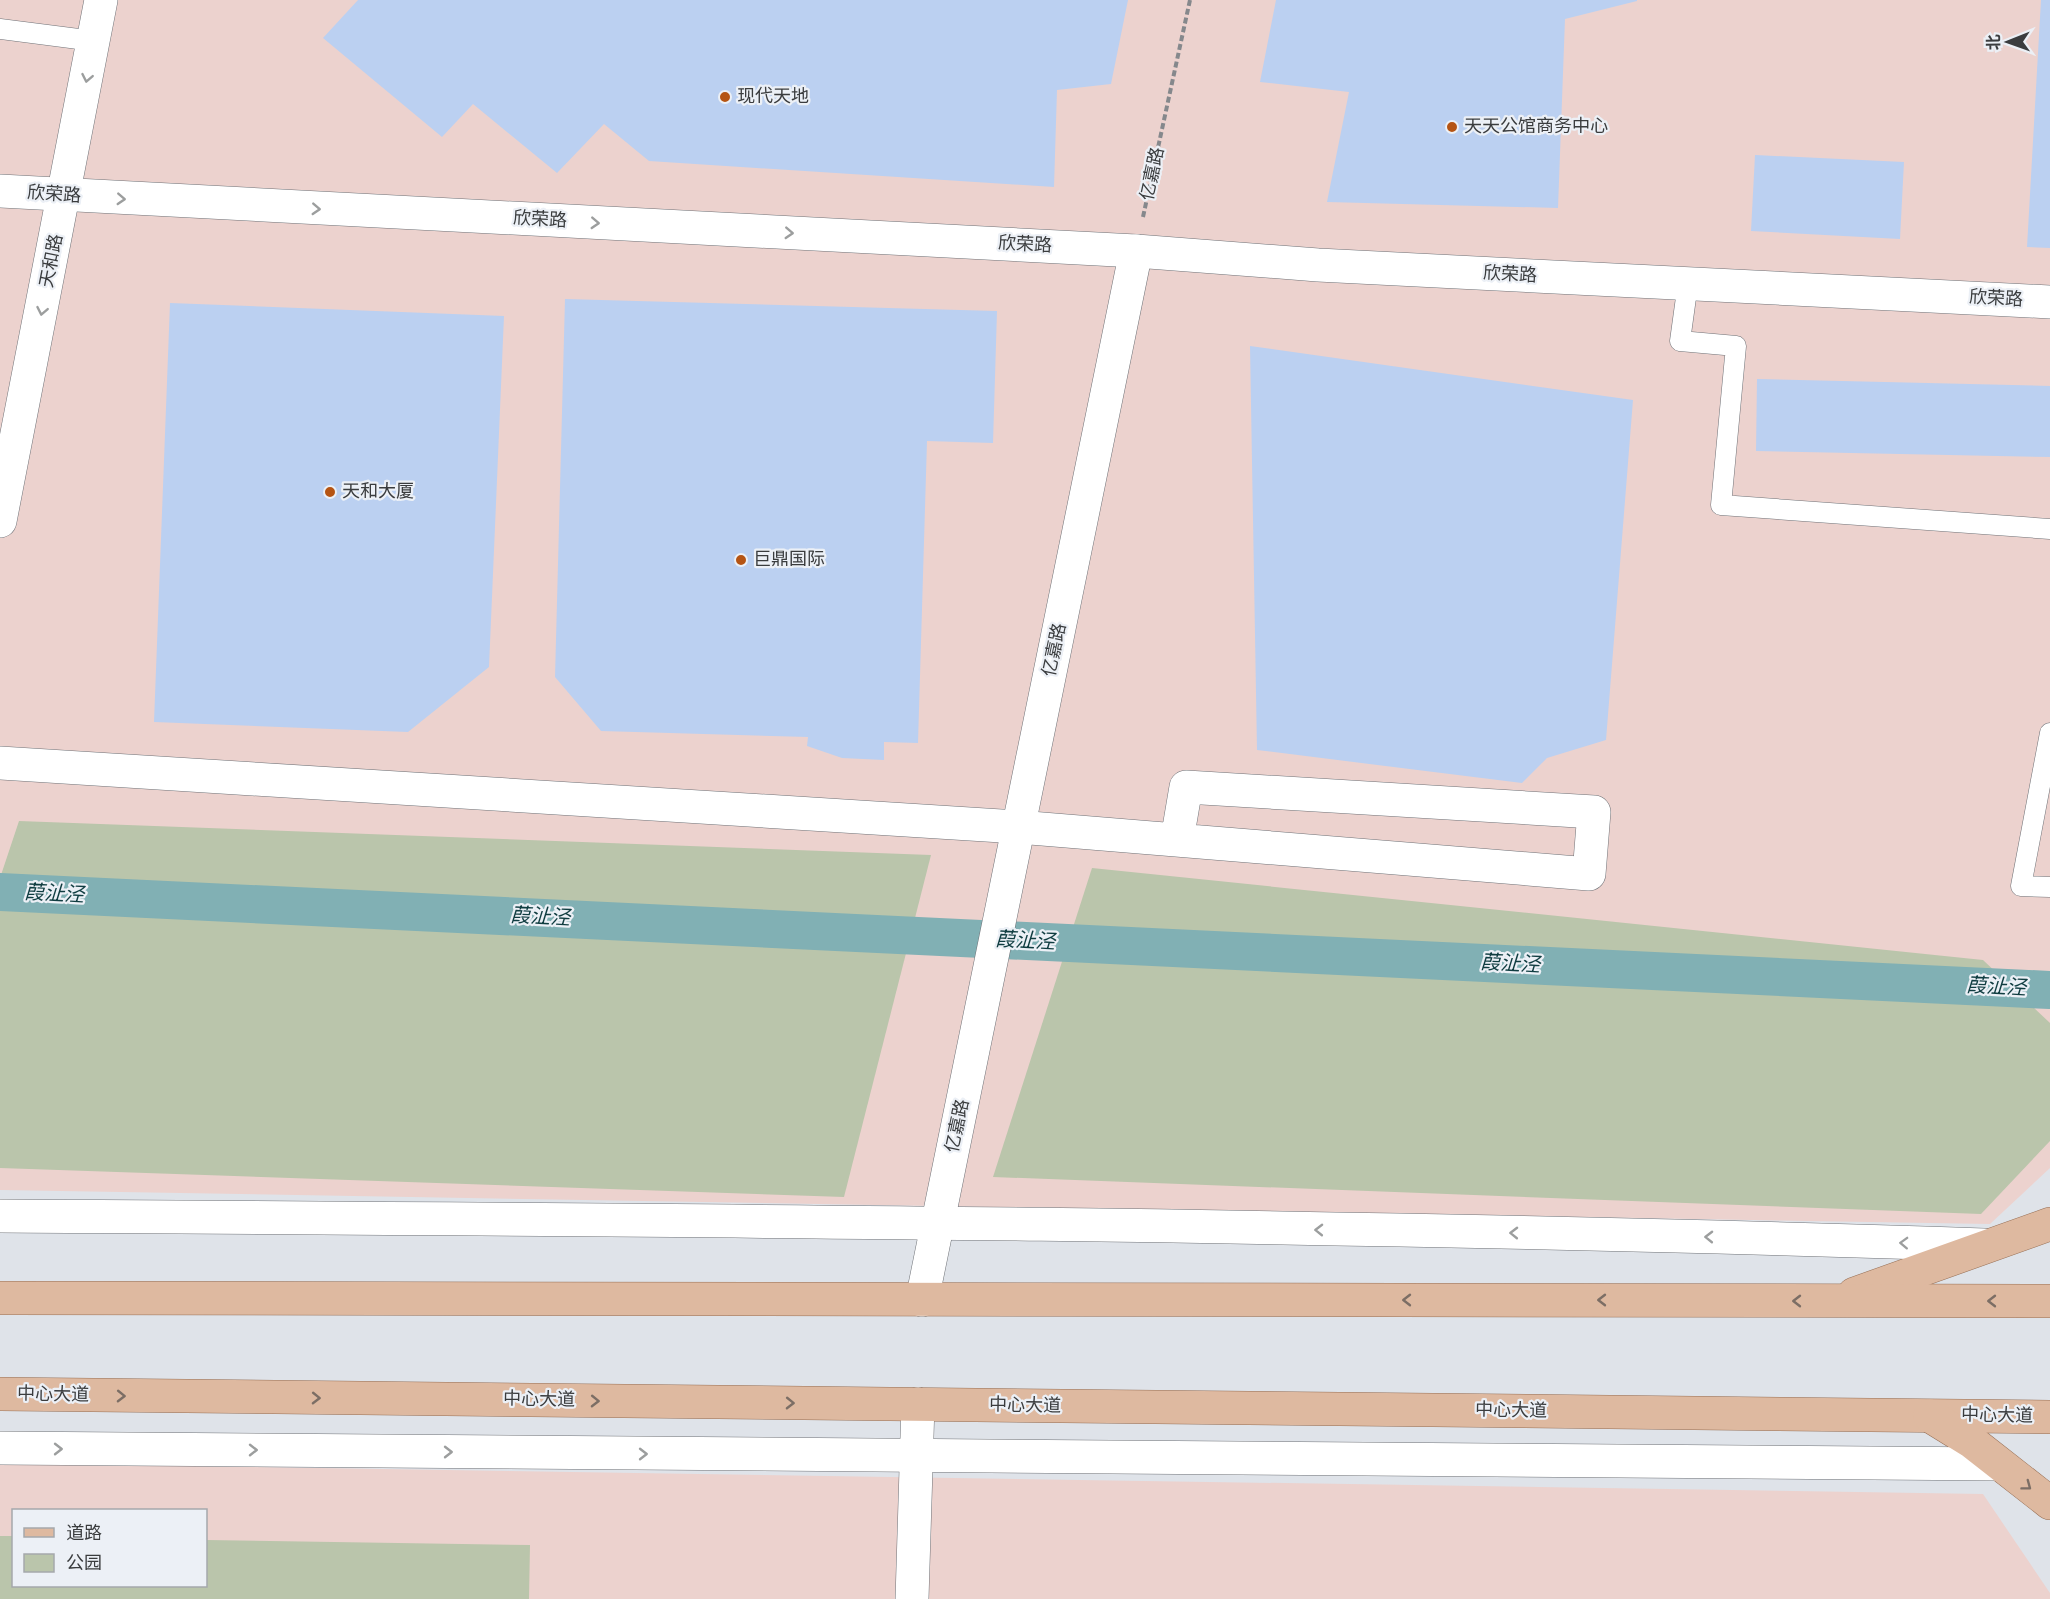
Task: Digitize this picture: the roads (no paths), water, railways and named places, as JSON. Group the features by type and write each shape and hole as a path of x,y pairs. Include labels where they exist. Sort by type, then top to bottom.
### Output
{"main road":[{"path":"1835,1301 1984,1245 2050,1224"},
{"path":"0,1298 2050,1301"},
{"name":"中心大道","path":"0,1394 2050,1417"},
{"path":"1929,1415 1972,1442 2050,1503"}],"street":[{"name":"天和路","path":"0,521 101,0"},
{"name":"欣荣路","path":"0,191 1136,250 1318,265 2050,302"},
{"name":"亿嘉路","path":"922,1300 987,991 1018,827 1136,250"},
{"path":"0,763 1018,827 1589,874 1594,812 1186,787 1177,840"},
{"path":"0,1216 938,1222 1984,1245"},
{"path":"912,1599 919,1456 918,1404"},
{"path":"0,1448 1998,1464"}],"lane":[{"path":"0,29 93,42"},
{"path":"1688,283 1680,341 1736,346 1721,505 2050,529"},
{"path":"2050,733 2021,886 2050,887"}],"waterway":[{"name":"葭沚泾","path":"0,892 2050,990"}],"place":[{"name":"现代天地","path":"725,97"},
{"name":"天天公馆商务中心","path":"1452,127"},
{"name":"天和大厦","path":"330,492"},
{"name":"巨鼎国际","path":"741,560"}]}
